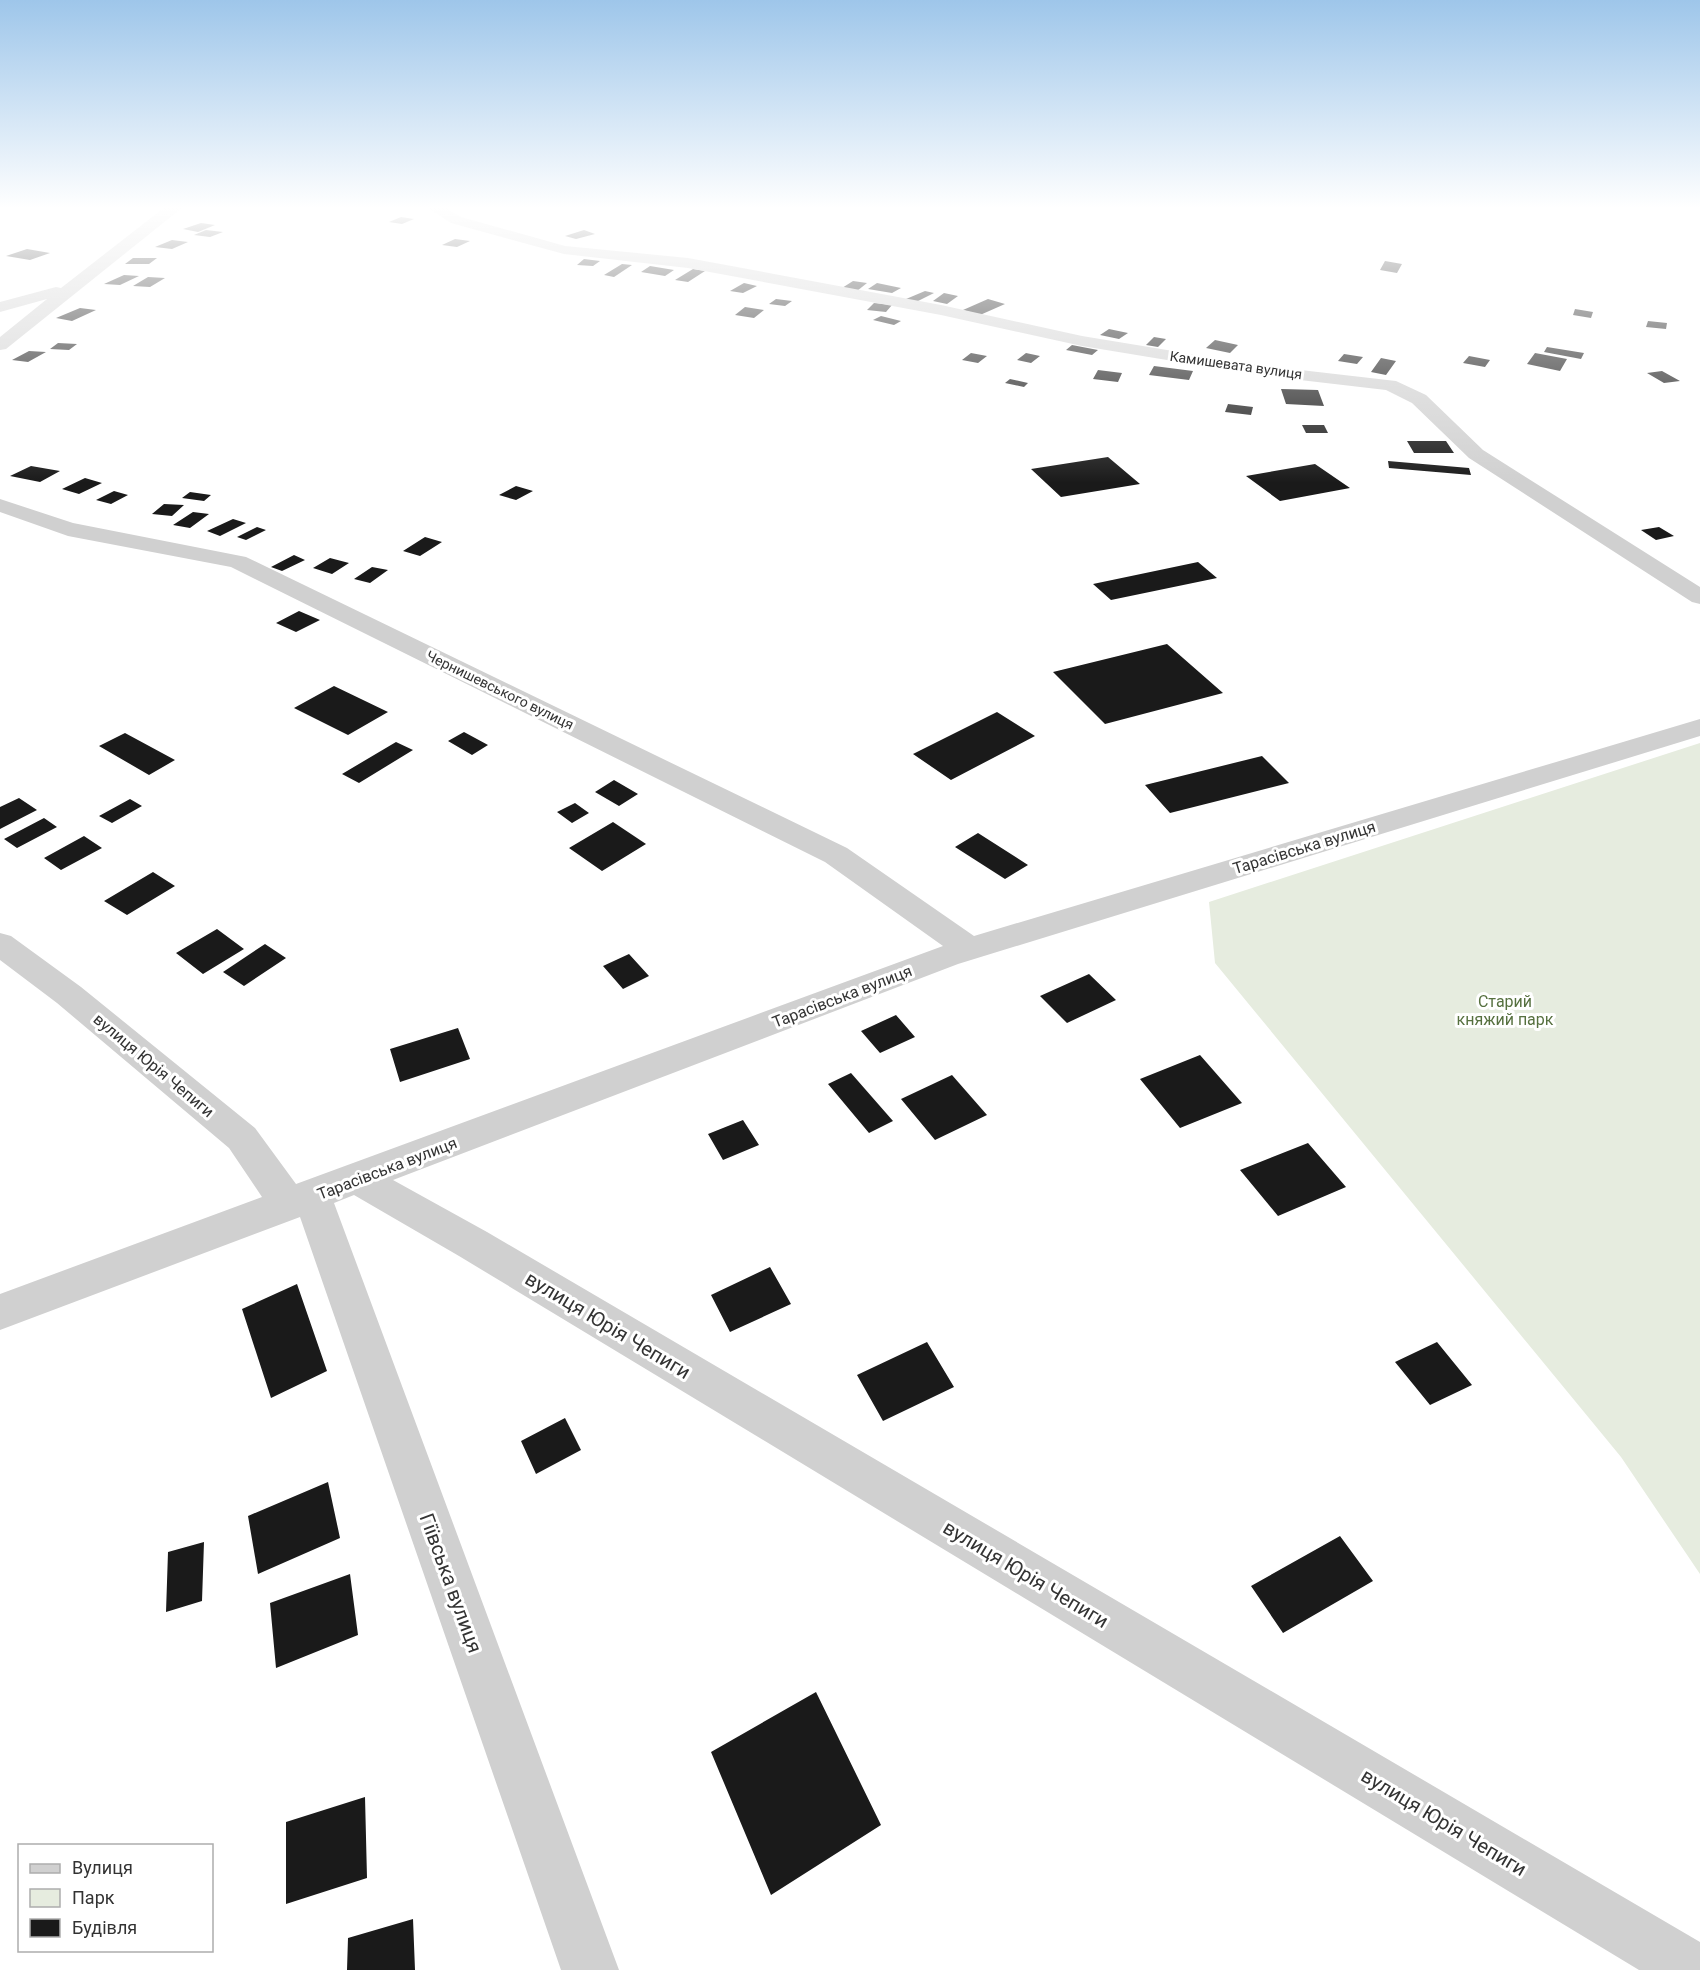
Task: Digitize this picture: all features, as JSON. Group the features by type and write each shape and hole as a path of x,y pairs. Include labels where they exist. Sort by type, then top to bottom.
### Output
{"street":[{"path":"0,307 32,299"},
{"path":"0,345 56,299"},
{"name":"Камишевата вулиця","path":"887,299 1082,340 1258,370 1390,385 1419,399 1476,454 1700,597"},
{"name":"Чернишевського вулиця","path":"0,505 68,529 238,562 836,855 970,949"},
{"name":"Тарасівська вулиця","path":"0,1312 970,949 1700,727"},
{"name":"вулиця Юрія Чепиги","path":"0,944 69,995 242,1138 301,1200"},
{"name":"вулиця Юрія Чепиги","path":"358,1179 1693,1970"},
{"name":"Гіївська вулиця","path":"301,1200 590,1970"}],"green space":[{"name":"Старий княжий парк","path":"1700,743 1700,1574 1621,1457 1215,963 1209,902"}],"building":[{"path":"776,299 792,301 785,306 769,304"},
{"path":"906,299 922,299 916,302"},
{"path":"936,299 954,299 947,304 933,301"},
{"path":"988,299 1005,304 980,315 963,310"},
{"path":"874,303 892,305 886,312 867,310"},
{"path":"745,307 764,310 754,318 735,315"},
{"path":"80,308 96,310 72,321 56,318"},
{"path":"1575,309 1593,312 1591,318 1573,315"},
{"path":"881,316 901,321 894,325 873,320"},
{"path":"1648,321 1667,323 1666,329 1646,327"},
{"path":"1109,329 1128,333 1119,339 1100,335"},
{"path":"1154,337 1166,339 1158,347 1146,345"},
{"path":"1215,340 1238,345 1230,353 1206,348"},
{"path":"58,343 77,344 69,350 50,349"},
{"path":"1072,345 1098,350 1092,355 1066,350"},
{"path":"1547,347 1584,353 1581,359 1544,352"},
{"path":"29,351 46,352 28,362 12,360"},
{"path":"971,353 987,356 978,363 962,360"},
{"path":"1026,353 1040,356 1031,363 1017,360"},
{"path":"1535,353 1567,359 1560,371 1527,364"},
{"path":"1344,354 1363,357 1357,364 1338,361"},
{"path":"1469,356 1490,360 1485,367 1463,363"},
{"path":"1381,358 1396,361 1386,375 1371,372"},
{"path":"1154,366 1193,371 1189,380 1149,375"},
{"path":"1098,370 1122,373 1118,382 1093,379"},
{"path":"1662,371 1680,381 1664,383 1647,373"},
{"path":"1010,379 1028,383 1024,387 1005,383"},
{"path":"1281,389 1318,390 1324,406 1286,404"},
{"path":"1228,404 1253,407 1251,415 1225,412"},
{"path":"1302,425 1324,425 1328,433 1306,433"},
{"path":"1407,441 1446,441 1454,453 1414,453"},
{"path":"1108,457 1140,484 1061,497 1031,469"},
{"path":"1388,461 1469,468 1471,475 1389,468"},
{"path":"1315,464 1350,488 1280,501 1246,476"},
{"path":"31,466 60,471 40,482 10,476"},
{"path":"85,478 102,483 79,494 62,489"},
{"path":"516,486 533,491 516,500 499,495"},
{"path":"114,491 128,495 111,504 96,500"},
{"path":"190,492 211,495 204,501 182,498"},
{"path":"164,504 184,505 172,516 152,514"},
{"path":"193,512 209,514 190,528 173,525"},
{"path":"233,519 246,523 220,536 207,531"},
{"path":"257,527 266,530 246,540 237,537"},
{"path":"1659,527 1674,536 1656,540 1641,530"},
{"path":"425,537 442,542 420,556 403,551"},
{"path":"294,555 305,560 282,571 271,567"},
{"path":"330,558 349,563 332,574 313,568"},
{"path":"1198,562 1217,578 1111,600 1093,584"},
{"path":"372,567 388,570 370,583 354,579"},
{"path":"299,611 320,620 296,632 276,623"},
{"path":"1167,644 1223,693 1105,724 1053,672"},
{"path":"334,686 388,712 348,735 294,708"},
{"path":"997,712 1035,736 951,780 913,754"},
{"path":"464,732 488,745 472,755 448,741"},
{"path":"125,733 175,760 149,775 99,746"},
{"path":"396,742 413,750 359,783 342,774"},
{"path":"1262,756 1289,783 1170,813 1145,785"},
{"path":"614,780 638,794 619,806 595,792"},
{"path":"19,798 37,810 0,829 0,807"},
{"path":"130,799 142,806 112,823 99,816"},
{"path":"575,803 589,813 572,823 557,812"},
{"path":"44,818 57,827 17,848 4,839"},
{"path":"613,822 646,844 602,871 569,848"},
{"path":"978,833 1028,865 1005,879 955,847"},
{"path":"84,836 102,848 61,870 44,858"},
{"path":"153,872 175,886 127,915 104,901"},
{"path":"217,929 244,949 203,974 176,953"},
{"path":"265,944 286,958 244,986 223,972"},
{"path":"629,954 649,976 623,989 603,966"},
{"path":"1089,974 1116,1000 1067,1023 1040,996"},
{"path":"896,1015 915,1037 880,1053 861,1031"},
{"path":"458,1028 470,1059 400,1082 390,1049"},
{"path":"1200,1055 1242,1103 1180,1128 1140,1079"},
{"path":"851,1073 893,1121 869,1133 828,1084"},
{"path":"952,1075 987,1115 935,1140 901,1099"},
{"path":"743,1120 759,1145 723,1160 708,1134"},
{"path":"1308,1143 1346,1187 1278,1216 1240,1170"},
{"path":"770,1267 791,1304 730,1332 711,1295"},
{"path":"297,1284 327,1371 271,1398 242,1309"},
{"path":"927,1342 954,1387 883,1421 857,1375"},
{"path":"1437,1342 1472,1385 1430,1405 1395,1362"},
{"path":"565,1418 581,1450 536,1474 521,1441"},
{"path":"328,1482 340,1538 258,1574 248,1516"},
{"path":"1340,1536 1373,1581 1283,1633 1251,1586"},
{"path":"204,1542 202,1601 166,1612 168,1552"},
{"path":"350,1574 358,1635 276,1668 270,1603"},
{"path":"816,1692 881,1825 771,1895 711,1752"},
{"path":"365,1797 367,1878 286,1904 286,1822"},
{"path":"413,1919 415,1970 347,1970 348,1938"}]}
